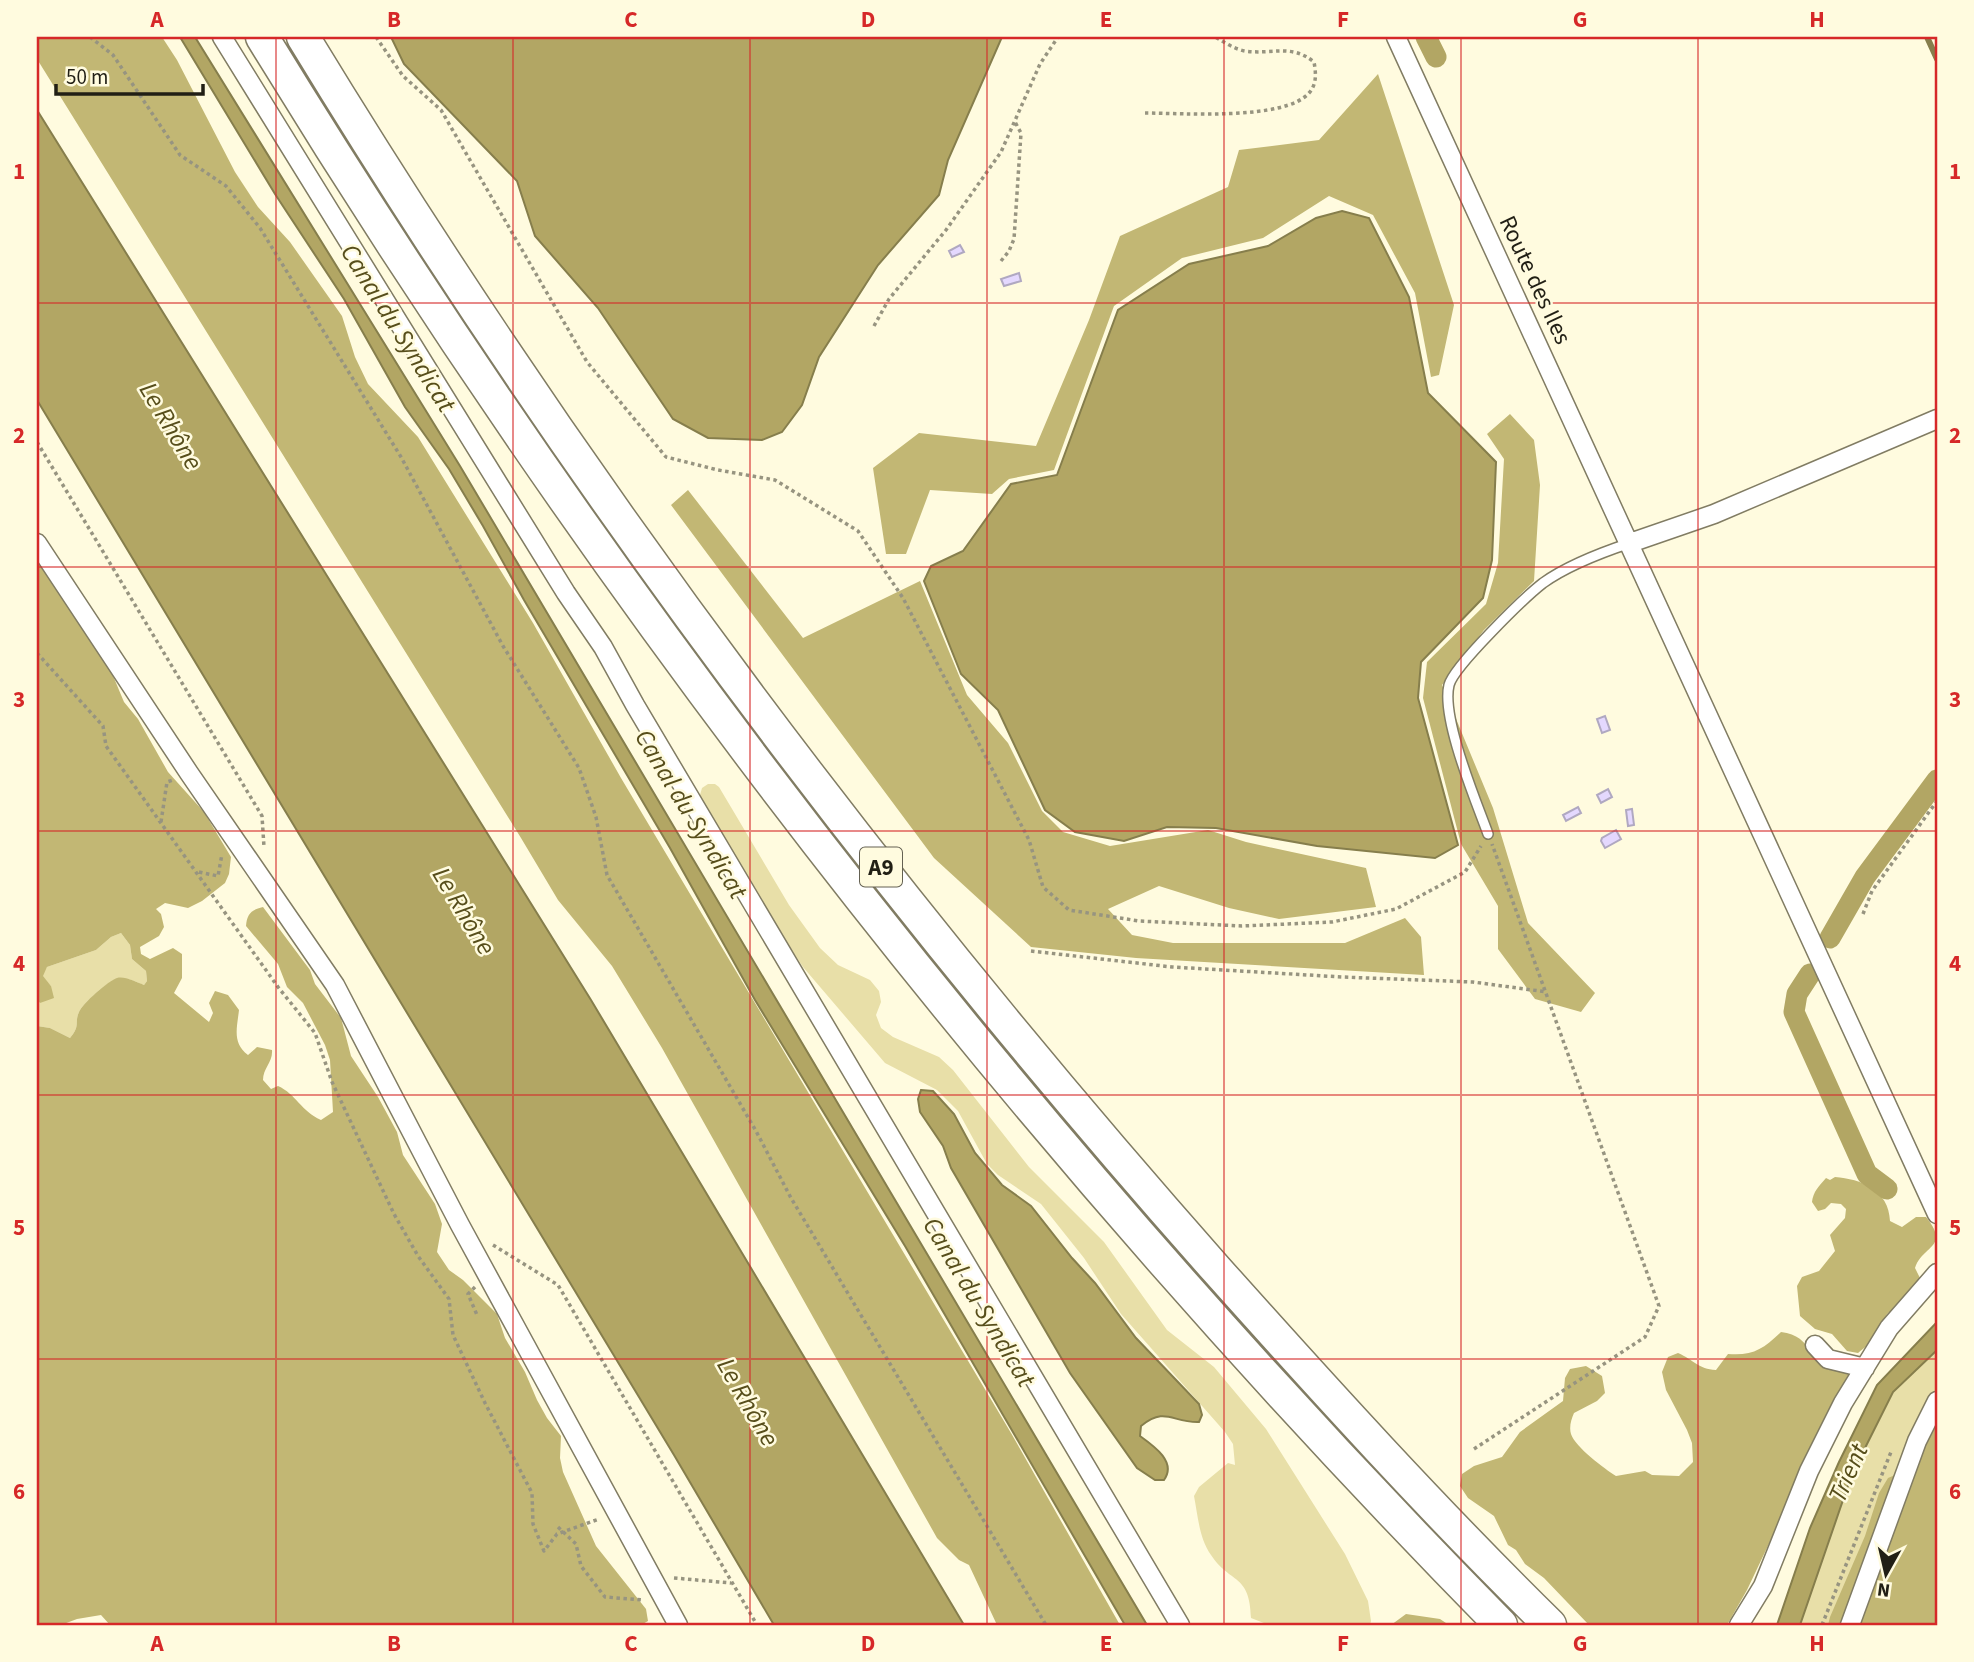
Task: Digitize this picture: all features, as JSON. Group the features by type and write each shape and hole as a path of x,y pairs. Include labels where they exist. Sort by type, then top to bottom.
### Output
{"highway":[{"name":"A9","path":"262,37 410,271 524,440 702,689 801,821 992,1060 1166,1264 1330,1447 1501,1625"},
{"name":"A9","path":"303,37 460,283 590,475 741,684 889,877 1037,1060 1175,1222 1355,1422 1550,1625"}],"street":[{"path":"222,37 558,581 603,648 1180,1625"},
{"name":"Route des Iles","path":"1396,37 1937,1214"},
{"path":"1630,543 1714,514 1937,419"},
{"path":"37,543 189,773 313,952 352,1016 460,1225 676,1622"},
{"path":"1739,1625 1763,1586 1825,1437 1899,1315 1937,1273"},
{"path":"1815,1345 1828,1359 1865,1368"},
{"path":"1850,1625 1913,1448 1937,1401"}],"lane":[{"path":"1488,834 1464,771 1449,712 1449,684 1475,648 1543,583 1594,556 1630,543"}],"path":[{"path":"90,37 113,55 180,155 226,186 260,228 401,457 503,646 579,768 596,817 607,875 895,1376 1046,1625"},
{"path":"376,37 403,76 441,110 587,362 666,457 775,480 858,531 903,598 1029,840 1043,887 1069,910 1139,920 1242,926 1332,922 1396,909 1465,872 1488,834"},
{"path":"874,326 889,299 980,184 1001,152 1040,64 1058,37"},
{"path":"1146,113 1243,113 1298,102 1311,92 1317,76 1314,62 1305,55 1286,49 1245,51 1215,37"},
{"path":"1000,261 1009,251 1014,239 1021,133 1015,122"},
{"path":"37,442 262,816 268,888"},
{"path":"37,653 103,726 106,746 278,987 315,1033 332,1083 394,1214 418,1256 449,1299 453,1335 532,1493 533,1524 544,1551 557,1534 583,1524"},
{"path":"161,822 167,782 189,773"},
{"path":"1863,914 1872,891 1937,802"},
{"path":"197,872 218,876 227,828"},
{"path":"1474,1449 1645,1337 1659,1307 1488,834"},
{"path":"1031,951 1172,967 1473,982 1547,992"},
{"path":"493,1245 558,1285 757,1625"},
{"path":"558,1527 576,1544 581,1566 605,1597 649,1600 676,1622"},
{"path":"650,1576 731,1583"}],"shaded area":[{"path":"37,37 162,37 177,60 235,172 258,207 290,242 342,316 355,357 368,384 418,437 533,623 621,778 1011,1433 1120,1625 997,1625 969,1565 959,1560 937,1538 662,1048 612,966 558,900 37,59"},
{"path":"1378,74 1454,305 1439,375 1431,377 1415,293 1373,215 1329,196 1263,238 1182,258 1114,306 1054,470 1009,479 992,494 930,490 906,554 886,554 873,468 919,433 1036,446 1089,320 1120,236 1228,187 1239,150 1319,140"},
{"path":"1510,414 1534,440 1540,485 1534,581 1484,630 1442,685 1493,808 1528,923 1595,993 1581,1012 1535,999 1498,949 1498,906 1461,844 1423,698 1427,662 1486,604 1498,563 1504,459 1487,434"},
{"path":"688,490 803,638 920,581 967,695 1008,743 1042,811 1063,832 1110,846 1208,830 1246,842 1366,868 1376,907 1279,919 1229,908 1159,886 1108,909 1132,935 1173,943 1345,943 1405,918 1421,937 1424,975 1136,958 1031,947 934,858 671,505"},
{"path":"37,560 72,598 106,659 124,702 138,719 168,772 204,812 231,857 225,883 202,901 188,908 165,903 156,909 161,914 164,927 159,936 140,947 141,954 150,959 173,948 182,954 182,978 174,993 209,1022 213,1013 209,1003 215,991 228,995 239,1010 237,1035 243,1050 248,1055 257,1047 272,1050 263,1080 271,1089 278,1086 290,1093 308,1112 321,1120 333,1112 330,1060 303,1003 287,987 278,964 246,926 250,913 263,907 310,970 315,984 341,1018 351,1056 397,1132 403,1155 435,1204 442,1224 437,1252 449,1270 497,1314 505,1338 525,1372 537,1400 561,1436 560,1458 563,1472 596,1546 646,1609 648,1621 641,1625 110,1625 101,1615 61,1625 37,1625 37,1026 50,1028 70,1038 81,1008 108,983 117,978 144,985 147,981 146,971 132,959 130,945 121,933 111,937 96,950 47,967 43,976 51,986 54,998 40,1003 37,1000"},
{"path":"708,784 719,787 789,905 820,948 838,965 870,980 879,991 881,1002 876,1015 881,1028 893,1037 939,1057 953,1070 1029,1167 1104,1242 1167,1330 1214,1367 1266,1429 1345,1554 1368,1601 1370,1625 1269,1625 1251,1618 1250,1604 1243,1586 1218,1564 1207,1548 1194,1496 1199,1487 1228,1463 1235,1465 1233,1444 1121,1314 1084,1258 1041,1204 998,1175 987,1164 958,1111 937,1090 885,1063 803,967 759,901 700,795 702,788"},
{"path":"121,933 130,945 132,959 146,971 147,981 144,985 123,978 108,984 81,1008 70,1038 50,1028 37,1026 37,1000 40,1003 51,986 42,976 47,967 96,950 111,937"},
{"path":"1835,1177 1854,1180 1872,1188 1885,1201 1890,1221 1902,1227 1916,1217 1926,1217 1936,1235 1932,1246 1915,1268 1921,1280 1909,1306 1888,1314 1876,1336 1858,1353 1847,1351 1832,1334 1815,1329 1800,1316 1797,1286 1802,1277 1819,1271 1835,1251 1830,1235 1845,1218 1846,1209 1841,1204 1831,1203 1818,1211 1812,1202 1815,1192 1826,1178 1830,1180"},
{"path":"1781,1332 1800,1339 1824,1364 1845,1368 1850,1373 1747,1590 1727,1625 1589,1625 1544,1578 1525,1564 1516,1550 1508,1545 1494,1516 1468,1498 1460,1486 1462,1474 1474,1466 1502,1457 1520,1432 1563,1401 1565,1378 1570,1369 1586,1366 1602,1376 1605,1393 1597,1401 1574,1413 1570,1431 1578,1445 1616,1476 1645,1471 1652,1475 1679,1476 1693,1462 1692,1443 1666,1390 1662,1372 1668,1357 1678,1353 1700,1366 1716,1370 1728,1354 1744,1354 1757,1350"},
{"path":"1937,1338 1937,1625 1787,1625 1834,1500 1892,1387"},
{"path":"1937,1424 1937,1625 1828,1625 1865,1536 1879,1493 1888,1478 1905,1469 1918,1457"},
{"path":"1406,1614 1440,1619 1449,1625 1391,1625"}],"water":[{"name":"Canal du Syndicat","path":"180,37 195,37 460,466 1147,1625 1125,1625 905,1246 755,1000 483,526 449,469 405,407 344,299 275,194"},
{"path":"391,37 1002,37 948,160 939,195 878,265 819,357 802,405 782,432 762,440 708,438 673,419 598,308 535,236 517,181 404,64"},
{"name":"Le Rhône","path":"37,110 591,1000 964,1625 774,1625 37,400"},
{"path":"1342,211 1369,218 1409,297 1428,393 1496,462 1492,560 1483,598 1421,662 1418,698 1458,845 1435,858 1317,846 1216,828 1167,827 1124,841 1075,832 1045,810 998,710 961,674 924,581 931,566 963,551 1011,484 1057,475 1118,310 1189,264 1268,246 1316,218"},
{"path":"921,1090 933,1091 954,1114 975,1153 1002,1185 1031,1206 1095,1283 1136,1338 1199,1404 1202,1415 1199,1422 1163,1416 1141,1426 1140,1436 1166,1461 1168,1467 1164,1480 1155,1480 1137,1468 1070,1373 951,1168 943,1146 920,1112 918,1099"},
{"name":"Trient","path":"1937,1322 1937,1350 1893,1392 1852,1474 1800,1625 1777,1625 1810,1528 1877,1385"}],"building":[{"path":"960,245 964,252 952,257 949,251"},
{"path":"1019,273 1021,281 1004,286 1001,279"},
{"path":"1605,716 1610,730 1602,733 1597,719"},
{"path":"1608,789 1612,797 1601,803 1597,795"},
{"path":"1578,807 1581,813 1566,821 1563,815"},
{"path":"1632,809 1634,825 1628,826 1626,810"},
{"path":"1616,830 1621,839 1605,848 1602,838"}],"waterway":[{"path":"1426,37 1436,57"},
{"path":"1927,37 1937,59"},
{"path":"1830,938 1865,877 1937,780"},
{"path":"1810,974 1797,994 1794,1012 1867,1174 1887,1189"}]}
